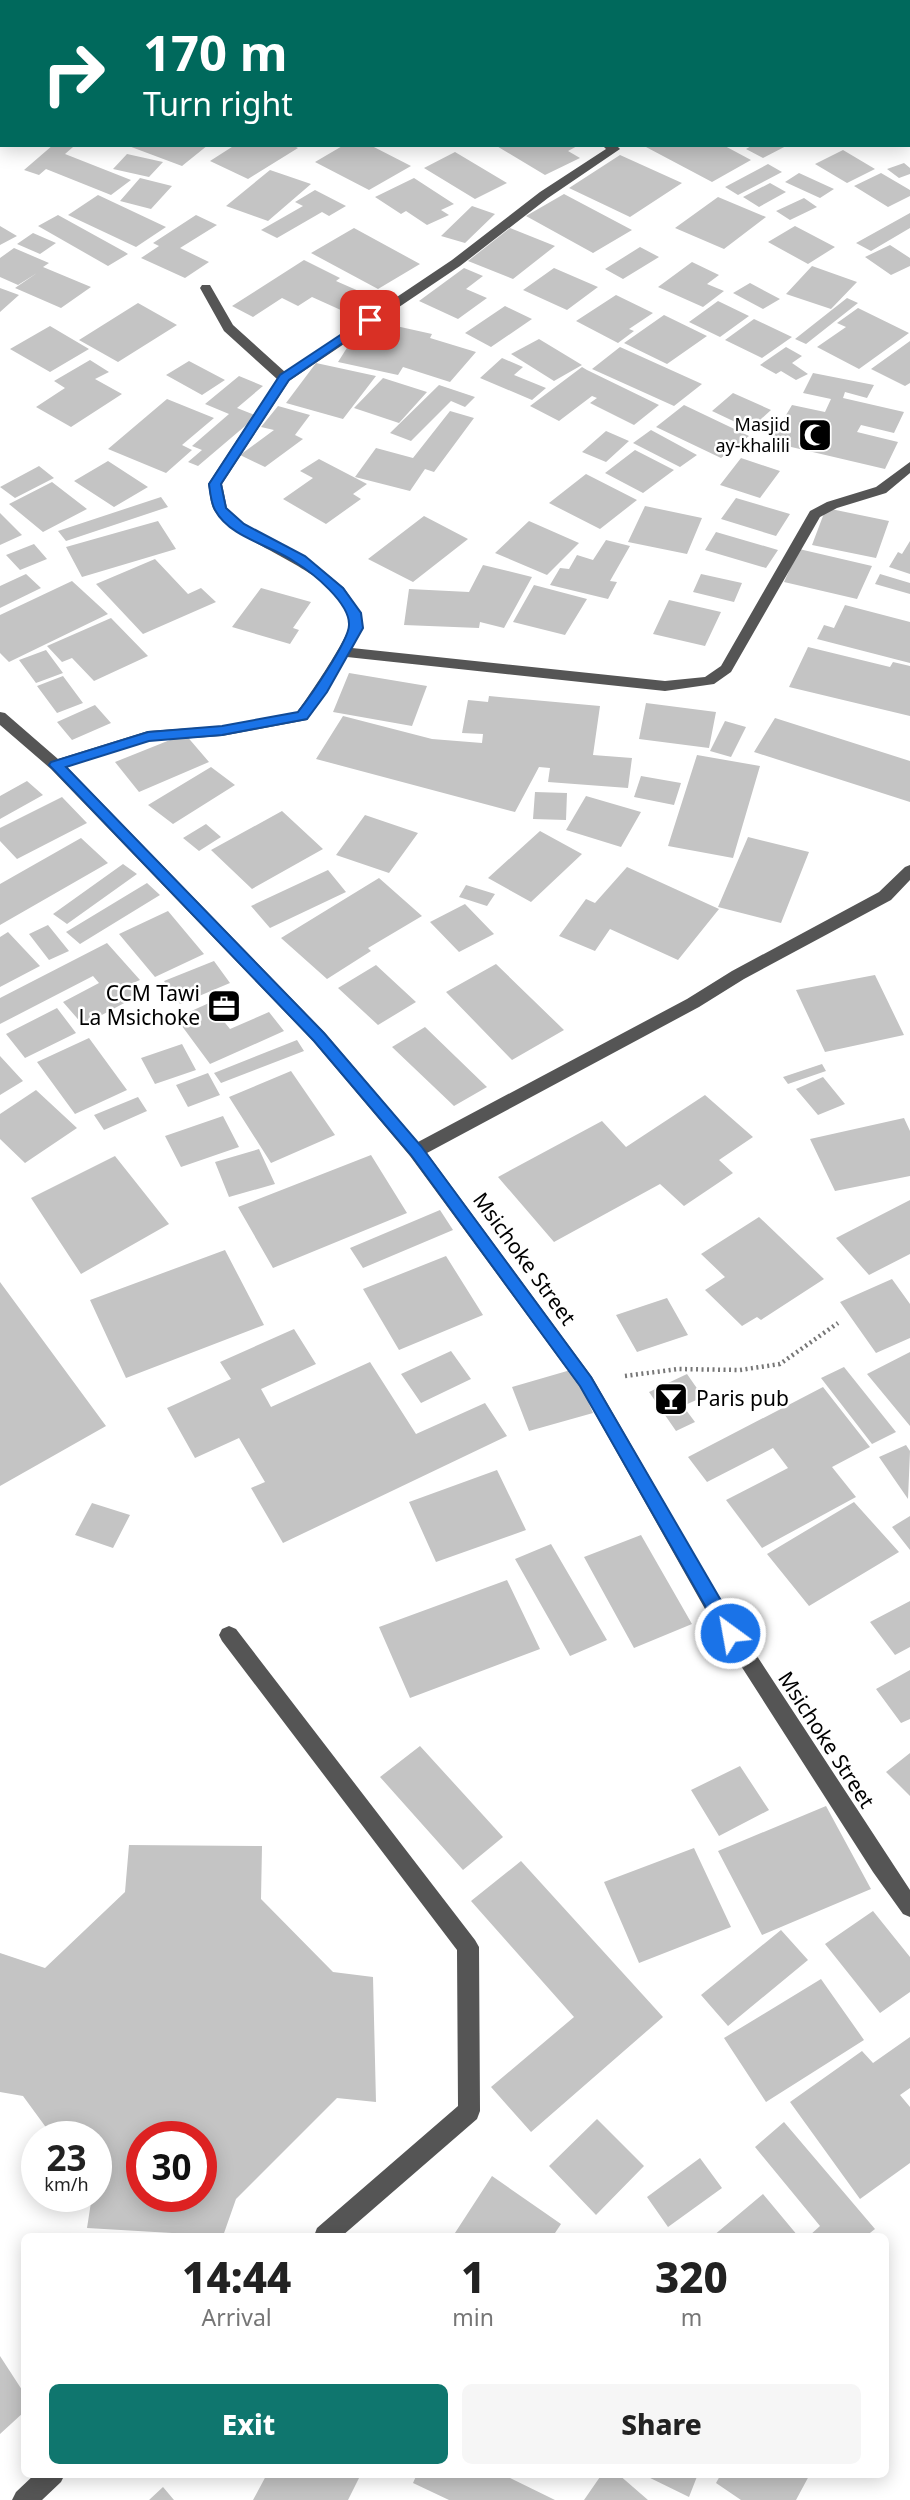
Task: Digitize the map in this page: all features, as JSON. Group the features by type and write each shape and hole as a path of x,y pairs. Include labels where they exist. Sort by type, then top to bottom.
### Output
{"street":[{"path":"56,765 148,736 222,731 302,716 320,692 356,628 355,613 339,591 300,559 239,527 220,509 215,484 285,377 456,263 544,195 614,149 611,147"},
{"path":"205,288 215,312 232,333 285,377"},
{"path":"341,652 664,686 709,681 726,669 815,514 832,505 881,490 910,466"},
{"name":"Msichoke Street","path":"0,717 56,765 319,1037 416,1150 586,1382 716,1610 880,1865 910,1907"},
{"path":"416,1150 693,1003 738,975 885,896 910,871"},
{"path":"229,1635 468,1947 469,2111 328,2233"},
{"path":"24,2500 49,2478"}],"path":[{"path":"586,1382 678,1369 740,1370 779,1364 838,1323"}],"building":[{"path":"51,147 73,147 65,154 131,180 111,195 46,169 39,175 24,170"},
{"path":"131,147 206,147 182,166"},
{"path":"232,147 298,148 248,179 210,161"},
{"path":"341,147 374,147 411,166 369,190 315,162"},
{"path":"498,147 575,147 568,151 580,158 545,175"},
{"path":"646,147 727,147 751,160 712,182"},
{"path":"750,147 784,147 763,158 746,149"},
{"path":"843,150 875,169 847,183 815,164"},
{"path":"455,152 507,183 475,199 424,168"},
{"path":"127,154 163,162 149,177 113,169"},
{"path":"620,155 682,183 630,217 569,188"},
{"path":"904,163 910,168 910,174 899,178 887,169"},
{"path":"768,164 782,172 738,195 725,187"},
{"path":"270,170 311,184 268,221 226,206"},
{"path":"799,173 834,189 820,198 785,182"},
{"path":"881,173 910,190 910,196 888,207 854,186"},
{"path":"140,178 172,186 151,209 120,201"},
{"path":"414,178 454,204 441,210 449,215 427,225 406,211 401,214 375,197"},
{"path":"770,183 786,192 759,207 743,197"},
{"path":"315,190 346,206 329,216 322,212 277,238 261,230 303,206 295,202"},
{"path":"564,194 632,230 593,253 526,216"},
{"path":"98,195 166,227 136,247 68,215"},
{"path":"718,197 766,217 724,249 675,228"},
{"path":"804,198 817,207 790,220 776,211"},
{"path":"472,206 495,214 465,243 441,236"},
{"path":"910,213 910,228 871,251 856,243"},
{"path":"58,215 128,254 108,266 38,226"},
{"path":"196,215 217,225 180,248 209,262 185,278 141,258 159,246 153,243"},
{"path":"0,226 17,236 0,245"},
{"path":"795,226 835,247 808,264 768,242"},
{"path":"354,228 420,264 378,289 311,253"},
{"path":"510,228 555,246 513,279 468,261"},
{"path":"33,233 56,243 40,254 17,244"},
{"path":"890,245 910,258 910,266 891,275 865,257"},
{"path":"640,247 659,257 623,279 605,269"},
{"path":"14,248 49,263 43,267 91,287 61,308 15,288 37,273 18,285 0,277 0,258"},
{"path":"304,260 340,278 336,281 377,299 354,316 312,297 298,306 282,298 253,317 232,306"},
{"path":"692,262 719,275 707,284 724,291 703,307 658,287"},
{"path":"812,266 857,282 831,309 786,294"},
{"path":"464,268 483,276 466,289 487,298 458,319 419,301"},
{"path":"554,268 598,287 567,310 523,290"},
{"path":"750,283 780,299 763,309 733,293"},
{"path":"0,288 19,295 0,312"},
{"path":"616,295 653,313 629,329 634,331 618,343 576,321"},
{"path":"847,298 858,303 806,344 795,339"},
{"path":"718,301 749,316 720,337 689,322"},
{"path":"138,303 177,325 118,362 79,340"},
{"path":"505,306 532,319 491,347 465,333"},
{"path":"858,308 909,333 859,369 817,347 846,327 837,323"},
{"path":"664,315 707,336 667,364 624,343"},
{"path":"754,319 792,337 762,358 725,340"},
{"path":"387,324 432,334 430,338 476,352 450,382 403,367 398,375 338,362 357,332 379,337"},
{"path":"50,326 89,349 50,372 10,349"},
{"path":"539,339 582,365 554,381 511,354"},
{"path":"910,341 910,383 905,386 871,369"},
{"path":"620,347 702,384 674,406 592,369"},
{"path":"786,347 802,356 792,363 808,374 796,380 781,371 776,374 760,365"},
{"path":"502,358 523,367 514,375 546,388 532,400 480,378"},
{"path":"90,360 109,372 95,379 122,394 71,427 36,407 65,388 54,381"},
{"path":"189,361 225,380 202,395 166,375"},
{"path":"316,363 376,376 343,419 286,403"},
{"path":"582,367 659,405 634,425 590,403 597,398 592,396 559,421 530,406"},
{"path":"813,373 874,385 867,398 845,392 843,398 904,412 894,433 861,425 857,432 898,442 885,469 770,442 792,405 825,412 831,399 803,393"},
{"path":"239,376 263,386 237,408 257,416 198,466 188,462 202,450 192,446 229,414 205,404"},
{"path":"383,378 427,392 399,423 354,408"},
{"path":"439,385 475,397 465,407 451,401 411,441 390,433"},
{"path":"733,393 771,410 750,429 712,411"},
{"path":"167,399 214,418 182,445 192,450 166,473 108,449"},
{"path":"684,405 749,436 721,458 656,427"},
{"path":"278,406 310,415 295,435 303,439 265,467 240,455 274,430 261,427"},
{"path":"450,411 474,418 434,472 425,469 410,491 355,477 376,448 413,458"},
{"path":"651,430 697,455 680,467 633,443"},
{"path":"606,431 629,441 606,462 582,452"},
{"path":"635,450 674,470 643,493 605,473"},
{"path":"741,458 780,471 760,498 720,485"},
{"path":"319,459 367,484 353,494 361,499 326,524 283,499 313,478 300,471"},
{"path":"108,461 148,487 114,507 74,481"},
{"path":"39,466 54,478 15,498 0,487"},
{"path":"586,474 637,500 600,529 549,503"},
{"path":"52,482 87,509 43,532 9,504"},
{"path":"161,497 168,507 66,541 58,531"},
{"path":"736,498 790,514 776,536 721,519"},
{"path":"645,506 702,518 687,554 628,542"},
{"path":"826,508 889,521 876,558 812,545"},
{"path":"0,513 22,535 0,545"},
{"path":"424,516 468,539 413,582 368,559"},
{"path":"158,521 176,549 82,577 66,547"},
{"path":"529,521 579,543 547,575 495,553"},
{"path":"716,532 778,550 766,568 705,550"},
{"path":"606,540 630,546 610,581 617,582 608,599 550,585 560,568 569,569 577,555 593,560"},
{"path":"910,541 910,574 889,567 898,552 902,554"},
{"path":"34,544 47,559 20,570 6,555"},
{"path":"799,549 872,566 857,599 784,582"},
{"path":"155,559 188,594 201,588 216,602 143,634 96,584"},
{"path":"483,565 532,577 504,628 480,622 479,628 404,625 409,589 469,592"},
{"path":"26,574 41,588 0,608 0,586"},
{"path":"701,574 742,583 734,602 693,592"},
{"path":"880,574 910,583 910,594 875,584"},
{"path":"72,581 108,614 9,662 0,653 0,615"},
{"path":"534,585 587,599 565,635 513,622"},
{"path":"261,588 311,602 293,628 299,630 290,644 232,627"},
{"path":"669,600 721,612 705,646 653,634"},
{"path":"845,605 910,622 910,663 817,639 824,625 834,628"},
{"path":"111,618 148,656 94,681 72,658 62,662 47,646"},
{"path":"808,647 890,667 893,662 910,666 910,716 789,687"},
{"path":"46,650 63,673 36,683 19,660"},
{"path":"349,673 427,686 412,726 333,712"},
{"path":"63,676 83,703 57,713 37,686"},
{"path":"489,696 600,706 593,755 632,758 628,788 548,782 550,768 539,767 515,812 316,759 343,716 432,739 482,743 483,734 462,733 468,700 488,702"},
{"path":"646,703 716,712 709,748 639,739"},
{"path":"95,705 111,723 72,740 57,722"},
{"path":"775,718 910,761 910,802 754,752"},
{"path":"725,721 746,727 731,757 710,751"},
{"path":"185,734 209,762 139,792 115,762"},
{"path":"697,755 760,766 733,858 668,846"},
{"path":"211,767 235,785 173,824 148,805"},
{"path":"641,776 681,783 674,805 634,797"},
{"path":"27,781 43,795 0,819 0,796"},
{"path":"535,792 567,793 566,820 533,819"},
{"path":"586,796 641,812 621,847 566,830"},
{"path":"62,797 87,823 17,859 0,841 0,828"},
{"path":"282,811 323,849 252,889 211,850"},
{"path":"365,815 418,833 389,873 336,855"},
{"path":"206,824 221,837 199,851 183,838"},
{"path":"540,831 582,854 531,902 488,878"},
{"path":"748,837 809,852 781,923 718,907"},
{"path":"81,838 108,863 0,925 0,884"},
{"path":"123,864 137,874 67,924 53,914"},
{"path":"627,867 719,909 678,960 610,929 595,951 559,936 586,899 595,903"},
{"path":"328,870 346,892 270,928 251,906"},
{"path":"379,878 422,916 368,948 371,951 327,979 281,938"},
{"path":"147,883 160,895 80,944 66,932"},
{"path":"466,885 495,894 487,906 459,897"},
{"path":"465,904 494,934 459,952 430,922"},
{"path":"168,911 204,954 155,977 119,934"},
{"path":"48,925 69,951 49,960 29,934"},
{"path":"8,932 40,966 0,987 0,937"},
{"path":"107,943 140,980 133,983 143,993 83,1025 63,1002 99,983 93,976 0,1024 0,998"},
{"path":"214,961 230,983 180,1004 164,981"},
{"path":"496,964 564,1030 512,1060 446,992"},
{"path":"376,965 416,1002 378,1025 338,988"},
{"path":"875,975 904,1035 825,1052 796,990"},
{"path":"209,1003 230,1029 269,1012 284,1031 210,1064 176,1018"},
{"path":"57,1008 76,1033 25,1058 6,1034"},
{"path":"425,1027 487,1087 454,1106 392,1047"},
{"path":"89,1038 127,1090 75,1114 37,1062"},
{"path":"297,1040 304,1051 221,1083 214,1073"},
{"path":"182,1044 196,1070 155,1084 141,1058"},
{"path":"0,1056 23,1081 0,1095"},
{"path":"822,1064 826,1071 788,1084 783,1077"},
{"path":"291,1071 335,1135 271,1163 229,1097"},
{"path":"208,1073 220,1095 188,1107 176,1085"},
{"path":"823,1077 845,1104 818,1115 796,1089"},
{"path":"36,1090 77,1128 25,1163 0,1139 0,1114"},
{"path":"705,1095 753,1137 719,1160 733,1173 684,1206 660,1184 554,1242 498,1177 602,1121 626,1147"},
{"path":"138,1097 147,1111 104,1130 94,1115"},
{"path":"223,1116 239,1147 181,1167 165,1136"},
{"path":"904,1118 910,1131 910,1176 835,1191 810,1139"},
{"path":"259,1149 275,1184 229,1197 215,1162"},
{"path":"371,1155 407,1213 273,1268 238,1207"},
{"path":"115,1156 169,1224 81,1274 31,1198"},
{"path":"910,1200 910,1254 869,1275 836,1238"},
{"path":"440,1210 453,1230 363,1268 350,1248"},
{"path":"759,1217 824,1279 761,1320 757,1317 742,1326 705,1290 725,1277 701,1254"},
{"path":"225,1250 264,1325 126,1378 90,1300"},
{"path":"446,1256 483,1315 399,1350 363,1289"},
{"path":"892,1279 910,1304 910,1338 876,1353 840,1302"},
{"path":"0,1282 106,1426 0,1486"},
{"path":"667,1298 688,1335 637,1352 616,1315"},
{"path":"294,1329 316,1364 261,1389 271,1407 370,1362 416,1434 485,1403 507,1436 283,1543 251,1488 265,1482 239,1438 195,1458 167,1408 231,1379 220,1362"},
{"path":"451,1351 471,1379 421,1403 401,1374"},
{"path":"910,1352 910,1426 867,1374"},
{"path":"844,1367 896,1432 872,1444 821,1378"},
{"path":"574,1369 593,1413 529,1431 512,1387"},
{"path":"687,1374 703,1397 683,1406 695,1422 676,1431 649,1392"},
{"path":"823,1387 870,1447 832,1467 856,1497 762,1548 726,1500 788,1468 773,1448 707,1482 688,1457"},
{"path":"906,1445 910,1451 908,1499 879,1457"},
{"path":"497,1470 526,1530 436,1562 409,1502"},
{"path":"854,1502 899,1552 809,1606 767,1554"},
{"path":"92,1503 130,1515 113,1548 75,1535"},
{"path":"910,1516 910,1550 892,1527"},
{"path":"641,1535 692,1624 634,1648 584,1557"},
{"path":"551,1544 607,1640 570,1656 515,1559"},
{"path":"507,1580 540,1649 410,1698 379,1627"},
{"path":"910,1601 910,1647 895,1655 870,1622"},
{"path":"910,1670 910,1719 901,1723 876,1689"},
{"path":"420,1746 503,1837 463,1870 380,1777"},
{"path":"910,1753 910,1796 886,1772"},
{"path":"740,1766 769,1810 719,1836 691,1790"},
{"path":"826,1806 871,1889 762,1935 718,1851"},
{"path":"129,1845 262,1846 261,1899 333,1972 373,1977 376,2102 337,2098 236,2199 224,2233 87,2228 90,2212 112,2212 112,2121 41,2121 23,2096 0,2092 0,1953 45,1968 125,1892"},
{"path":"694,1848 731,1927 639,1963 604,1882"},
{"path":"521,1861 663,2017 531,2132 491,2087 574,2017 471,1901"},
{"path":"873,1911 910,1957 910,1992 880,2013 825,1944"},
{"path":"781,1930 808,1960 728,2026 701,1995"},
{"path":"821,1979 864,2040 766,2102 724,2038"},
{"path":"910,2037 910,2088 900,2095 910,2107 910,2163 860,2199 790,2102 862,2051 873,2063"},
{"path":"597,2119 644,2166 596,2215 549,2166"},
{"path":"784,2122 875,2229 870,2233 812,2233 820,2226 755,2147"},
{"path":"700,2158 722,2188 668,2227 647,2197"},
{"path":"492,2176 561,2224 555,2233 455,2233"},
{"path":"763,2194 796,2233 717,2233"},
{"path":"0,2356 21,2388 21,2415 0,2434"},
{"path":"265,2478 359,2478 348,2500 253,2500"},
{"path":"415,2478 510,2478 555,2500 449,2500 413,2483"},
{"path":"599,2478 623,2478 648,2500 584,2500"},
{"path":"650,2478 696,2478 689,2497"},
{"path":"719,2478 808,2478 796,2500 741,2500 716,2483"},
{"path":"163,2487 174,2500 149,2500"}],"place":[{"name":"Masjid ay-khalili","path":"815,435"},
{"name":"CCM Tawi La Msichoke","path":"224,1006"},
{"name":"Paris pub","path":"671,1399"}],"route":[{"path":"370,320 285,377 215,484 220,509 239,527 300,559 339,591 355,613 356,628 320,692 302,716 222,731 148,736 56,765 319,1037 416,1150 586,1382 730,1633"}]}
